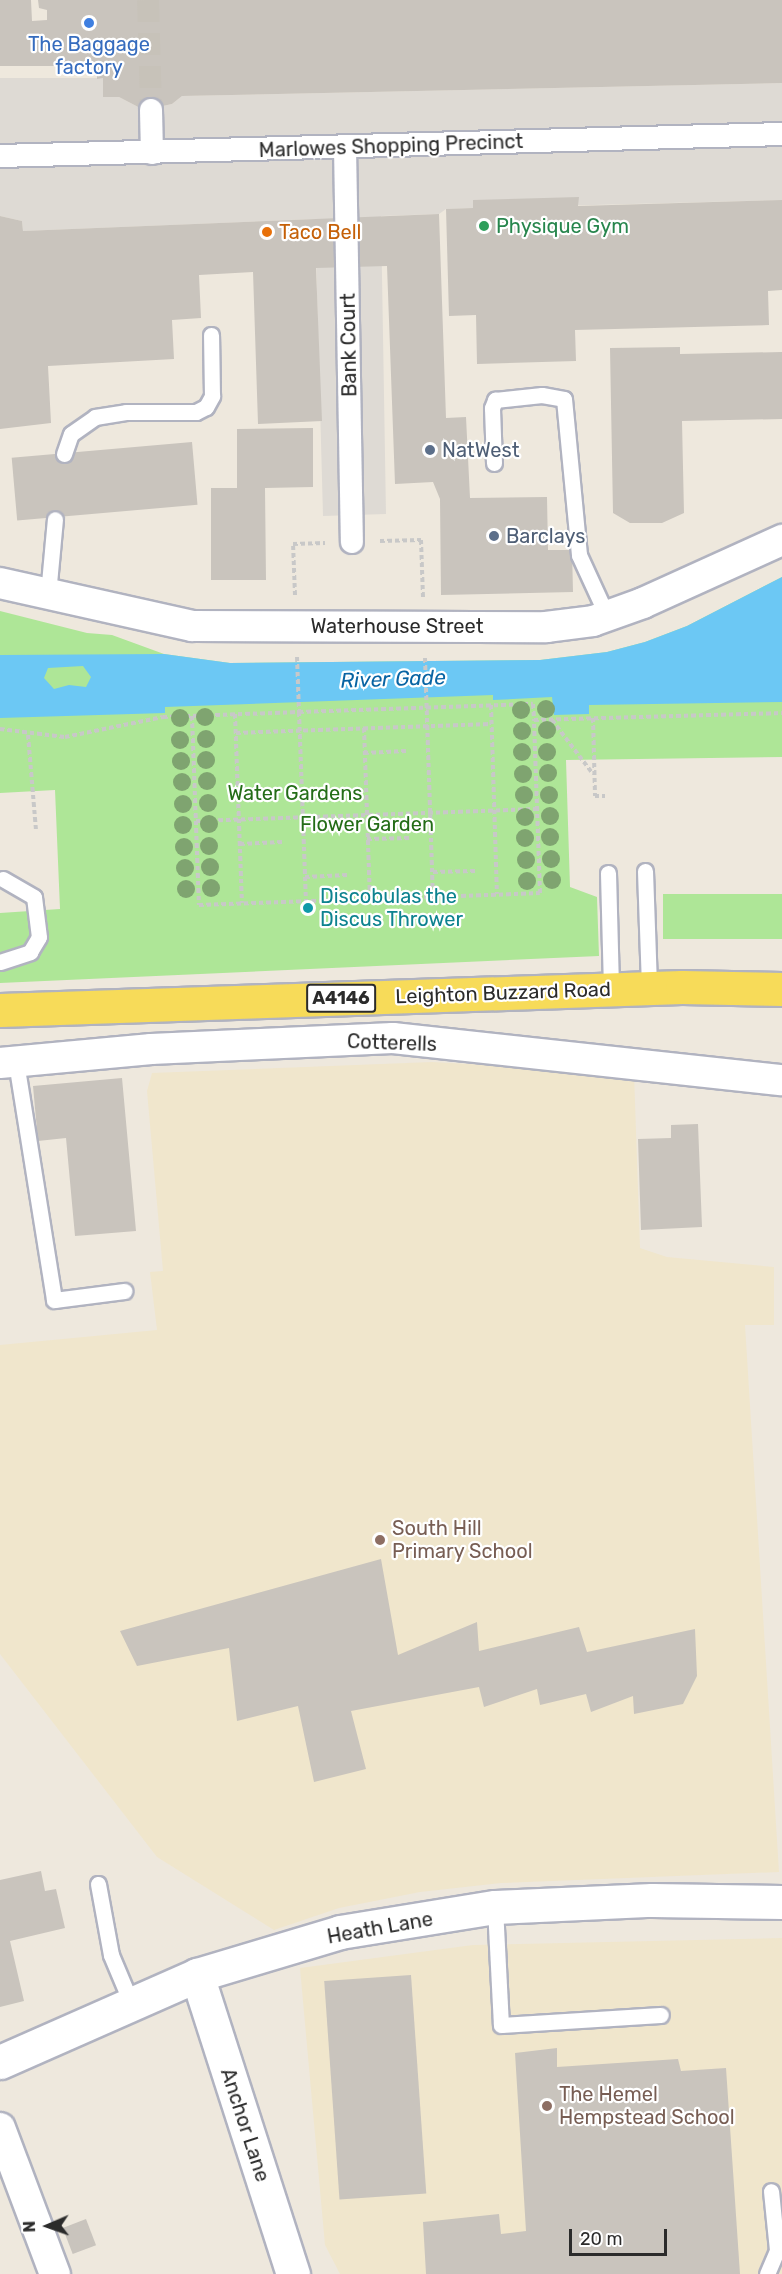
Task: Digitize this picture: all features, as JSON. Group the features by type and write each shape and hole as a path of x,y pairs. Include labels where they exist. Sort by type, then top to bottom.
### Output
{"main road":[{"name":"Leighton Buzzard Road","path":"682,987 782,971"},
{"name":"Leighton Buzzard Road","path":"0,1010 682,987 782,988"}],"street":[{"path":"151,110 152,153"},
{"name":"Marlowes Shopping Precinct","path":"0,156 782,134"},
{"name":"Bank Court","path":"345,147 352,542"},
{"name":"Waterhouse Street","path":"0,583 192,626 546,627 607,616 782,540"},
{"name":"Cotterells","path":"8,1063 151,1049 393,1038 782,1080"},
{"name":"Heath Lane","path":"0,2062 197,1975 340,1932 495,1907 652,1900 782,1902"},
{"name":"Anchor Lane","path":"197,1975 293,2274"},
{"path":"0,2128 55,2274"}],"lane":[{"path":"64,454 71,434 95,417 126,412 196,412 206,407 212,396 211,335"},
{"path":"494,462 492,408 495,400 542,395 564,399 579,555 607,616"},
{"path":"48,594 55,519"},
{"path":"645,871 649,988"},
{"path":"608,873 612,989"},
{"path":"0,962 30,952 39,937 34,897 3,879"},
{"path":"8,1063 54,1300 124,1291"},
{"path":"98,1884 111,1955 132,2005"},
{"path":"495,1907 501,2025 661,2015"},
{"path":"767,2274 777,2250 771,2191"}],"path":[{"path":"297,657 306,901"},
{"path":"425,657 433,896"},
{"path":"0,729 28,735 85,736 163,717 533,704 540,893 199,904 192,716"},
{"path":"491,705 497,894"},
{"path":"534,720 782,713"},
{"path":"235,714 242,903"},
{"path":"593,718 595,796 605,796"},
{"path":"551,720 594,775"},
{"path":"236,733 491,724"},
{"path":"364,728 370,898"},
{"path":"28,735 36,831"},
{"path":"364,753 406,751"},
{"path":"302,793 344,792"},
{"path":"196,821 537,809"},
{"path":"368,839 410,838"},
{"path":"240,844 282,842"},
{"path":"433,872 475,871"},
{"path":"305,877 347,875"}],"shaded area":[{"path":"0,78 103,78 104,97 119,97 144,110 172,104 182,96 782,83 782,200 446,209 439,214 381,216 386,514 323,516 315,219 23,231 22,221 0,216"},
{"name":"South Hill Primary School","path":"432,1062 634,1073 640,1248 667,1257 774,1267 774,1325 745,1325 779,1872 501,1883 420,1892 339,1908 274,1930 157,1857 0,1654 0,1345 157,1330 150,1272 163,1271 147,1091 152,1073"},
{"name":"The Hemel Hempstead School","path":"782,1938 782,2274 340,2274 325,2245 300,1968 473,1945"}],"green space":[{"name":"Water Gardens","path":"782,577 782,757 566,760 570,887 597,897 599,956 0,983 0,913 60,909 55,790 0,793 0,611 87,633 112,635 164,654 230,663 540,660 607,652 645,642 687,626"},
{"path":"663,894 782,894 782,939 663,939"}],"water":[{"name":"River Gade","path":"782,577 782,702 589,705 589,714 554,715 552,697 493,700 493,695 165,707 165,713 0,718 0,655 164,654 230,663 540,660 607,652 645,642 687,626","holes":["83,666 91,677 86,687 69,685 54,689 44,678 48,668"]}],"building":[{"path":"0,0 31,0 32,21 47,20 47,10 39,8 38,0 782,0 782,83 182,96 172,104 144,110 119,97 103,97 103,78 97,79 97,66 0,66"},
{"path":"579,197 578,206 782,200 782,290 768,291 769,325 575,330 576,361 477,364 476,315 449,316 446,209 473,208 473,200"},
{"path":"439,214 446,418 466,417 470,498 547,497 548,550 572,550 573,592 441,595 440,499 433,482 395,484 387,266 316,268 322,421 258,424 253,272 199,275 201,318 172,320 174,359 48,366 51,423 0,429 0,216 22,221 23,231"},
{"path":"680,347 680,354 782,352 782,419 682,421 684,513 662,523 630,523 613,513 610,348"},
{"path":"313,428 313,487 265,488 266,580 211,580 211,488 237,488 237,429"},
{"path":"192,442 197,505 17,521 12,458"},
{"path":"122,1078 136,1231 75,1236 66,1138 38,1141 33,1086"},
{"path":"698,1124 702,1227 641,1230 638,1139 671,1138 671,1125"},
{"path":"381,1559 398,1655 477,1622 479,1651 579,1627 587,1652 695,1629 697,1676 683,1704 634,1714 633,1696 591,1712 586,1694 540,1705 537,1689 484,1707 479,1687 351,1711 366,1769 314,1782 298,1706 237,1721 229,1648 137,1666 120,1631"},
{"path":"41,1871 45,1891 56,1889 65,1928 10,1941 24,2001 0,2007 0,1880"},
{"path":"411,1975 426,2193 339,2200 324,1981"},
{"name":"The Hemel Hempstead School","path":"557,2048 557,2067 678,2059 681,2071 726,2068 740,2274 426,2274 423,2222 499,2214 501,2234 526,2231 515,2053"},
{"path":"86,2219 96,2245 73,2254 63,2228"}],"tunnel":[{"path":"148,0 151,110"}],"place":[{"name":"The Baggage factory","path":"89,23"},
{"name":"Physique Gym","path":"484,226"},
{"name":"Taco Bell","path":"267,232"},
{"name":"NatWest","path":"430,450"},
{"name":"Barclays","path":"494,536"},
{"name":"Discobulas the Discus Thrower","path":"308,908"},
{"name":"South Hill Primary School","path":"380,1540"},
{"name":"The Hemel Hempstead School","path":"547,2106"}],"park label":[{"name":"Flower Garden","path":"367,824"}]}
